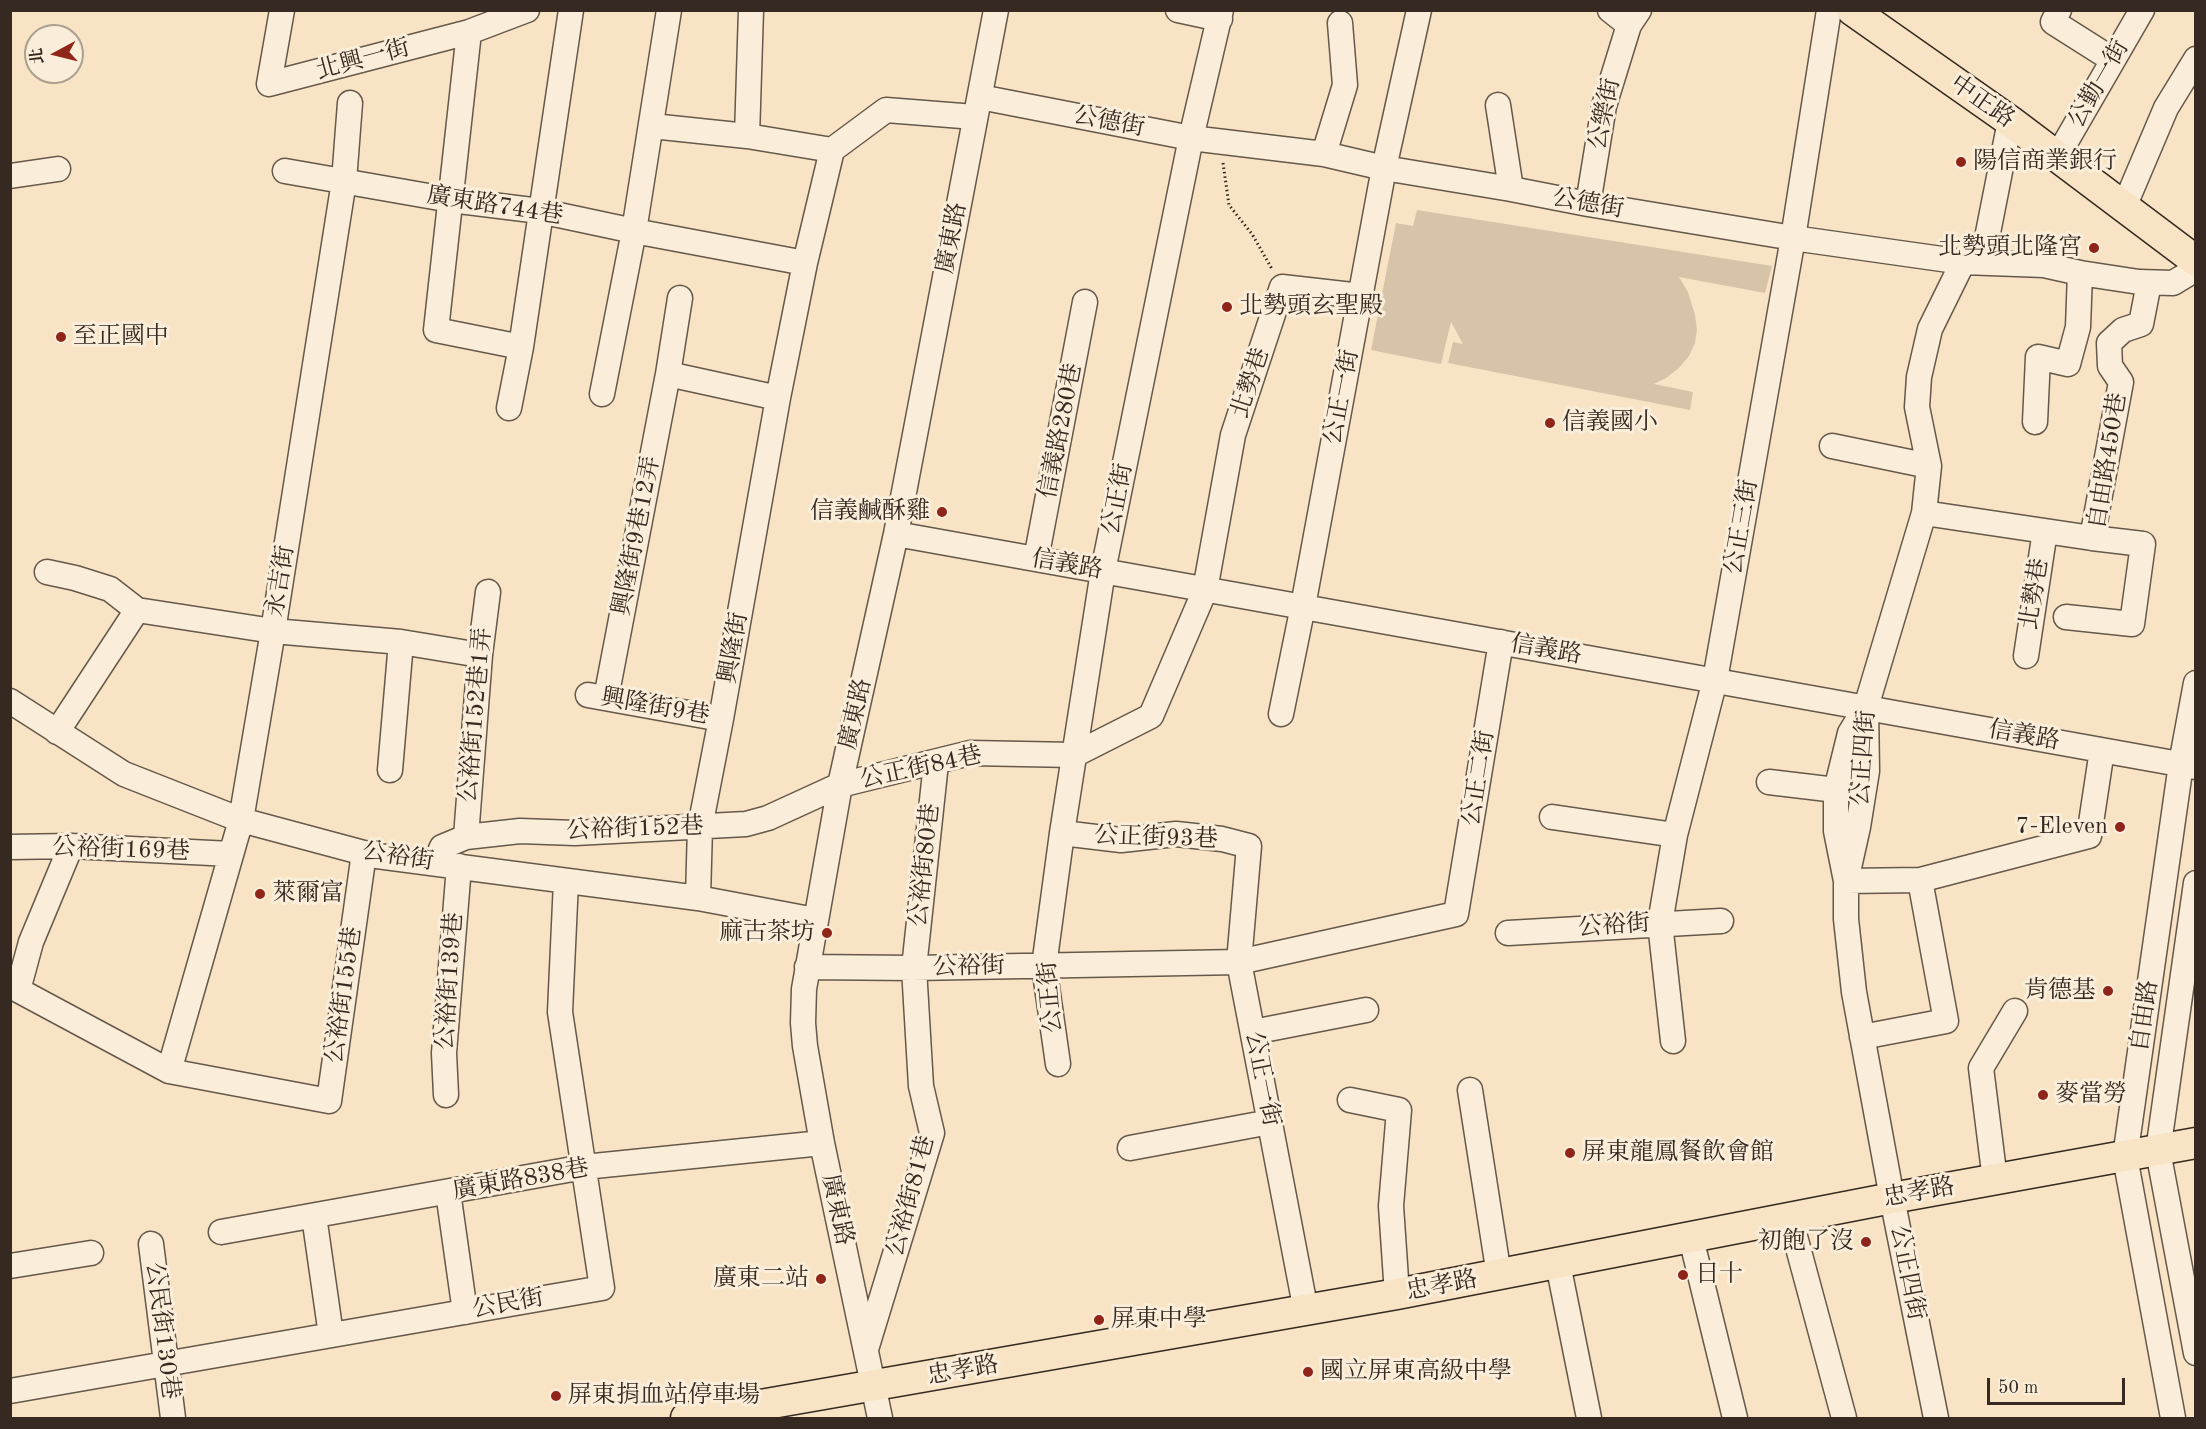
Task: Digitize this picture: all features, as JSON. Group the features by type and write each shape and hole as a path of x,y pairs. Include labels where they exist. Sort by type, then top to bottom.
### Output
{"main road":[{"name":"中正路","path":"1852,10 2010,121 2196,261"},
{"name":"忠孝路","path":"686,1419 1306,1311 1892,1198 2196,1143"}],"street":[{"name":"北興一街","path":"282,10 269,84 469,32 527,10"},
{"path":"509,408 521,347 571,10"},
{"path":"602,394 634,231 669,10"},
{"path":"747,136 751,10"},
{"name":"廣東路","path":"880,1419 822,1143 803,1023 807,967 840,785 896,534 996,10"},
{"path":"1178,10 1220,15"},
{"name":"公正一街","path":"1281,714 1384,168 1419,10"},
{"name":"公正三街","path":"1673,1041 1659,923 1675,835 1715,680 1829,10"},
{"path":"2059,10 2053,22 2113,60"},
{"name":"公勤一街","path":"2057,157 2142,10"},
{"name":"公正街","path":"1058,1064 1044,966 1074,755 1103,571 1191,138 1220,15"},
{"name":"公樂街","path":"1588,204 1604,106 1626,15"},
{"path":"1324,154 1345,85 1340,23"},
{"path":"469,32 436,330 521,347"},
{"path":"2124,207 2166,108 2196,59"},
{"path":"344,181 350,103"},
{"path":"1498,105 1511,189"},
{"path":"668,374 778,398 805,263 831,150 886,110 978,107"},
{"name":"公德街","path":"978,107 1191,138 1324,154 1384,168 1588,204 1792,238 1964,262 2044,265 2080,273 2149,283 2174,283 2196,269"},
{"name":"公正四街","path":"1936,1419 1854,992 1846,919 1846,881 1858,827 1866,771 1866,707 1924,513 1929,466 1917,407 1919,377 1930,329 1964,262 1985,248 2010,121"},
{"path":"652,126 747,136 831,150"},
{"path":"10,176 58,169"},
{"name":"廣東路744巷","path":"285,171 451,200 540,211 805,263"},
{"name":"永吉街","path":"169,1071 241,820 344,181"},
{"path":"2035,422 2038,357 2067,364 2078,327 2080,273"},
{"name":"自由路450巷","path":"2066,616 2132,624 2143,544 2092,538 2121,382 2110,366 2109,343 2123,330 2141,324 2149,283"},
{"path":"1282,287 1361,296"},
{"name":"北勢巷","path":"1074,755 1151,716 1205,590 1233,435 1282,287"},
{"name":"興隆街9巷12弄","path":"597,696 668,374 680,298"},
{"name":"信義路280巷","path":"1036,559 1085,302"},
{"name":"興隆街","path":"698,898 700,827 778,398"},
{"path":"1832,446 1929,466"},
{"name":"北勢巷","path":"1924,513 2092,538"},
{"name":"北勢巷","path":"2026,657 2045,531"},
{"name":"信義路","path":"896,534 2188,766"},
{"path":"47,572 110,589 136,610 273,631 401,642 480,655"},
{"name":"公裕街152巷1弄","path":"466,837 480,655 488,592"},
{"path":"57,732 136,610"},
{"path":"390,770 401,642"},
{"name":"公正二街","path":"1456,914 1501,642"},
{"name":"自由路","path":"2173,1419 2125,1157 2188,766 2196,683"},
{"name":"興隆街9巷","path":"597,696 721,719"},
{"path":"1866,707 1850,733 1836,790 1836,831 1846,881 1920,880 2089,836 2102,750"},
{"name":"公裕街","path":"14,710 57,732 124,774 241,820 364,853 698,898 815,920"},
{"name":"公正街84巷","path":"840,785 970,753 1074,755"},
{"name":"公裕街80巷","path":"914,968 936,763"},
{"path":"1768,782 1836,790"},
{"name":"公裕街152巷","path":"435,863 442,847 466,837 520,831 575,833 746,824 768,818 840,785"},
{"path":"1552,817 1675,835"},
{"name":"公正街93巷","path":"1062,833 1121,840 1176,834 1222,839 1249,846"},
{"path":"71,846 16,975 18,990 169,1071"},
{"name":"公裕街169巷","path":"10,847 71,846 231,854"},
{"name":"公正一街","path":"1249,846 1239,962 1306,1311"},
{"name":"公裕街155巷","path":"169,1071 329,1101 364,853"},
{"name":"公裕街139巷","path":"446,1095 444,1053 459,867"},
{"path":"1862,1037 1946,1022 1920,880"},
{"name":"公民街","path":"10,1391 602,1288 560,1012 566,881"},
{"name":"自由路","path":"2195,1345 2158,1151 2196,883"},
{"name":"公裕街","path":"807,967 914,968 1239,962 1456,914"},
{"name":"公裕街","path":"1508,933 1721,921"},
{"name":"公裕街81巷","path":"866,1349 932,1133 921,1086 914,968"},
{"path":"1253,1032 1366,1010"},
{"path":"1995,1180 1981,1068 2015,1011"},
{"path":"1470,1090 1499,1275"},
{"path":"1350,1100 1399,1110 1391,1206 1397,1294"},
{"path":"1130,1148 1270,1122"},
{"name":"廣東路838巷","path":"221,1232 584,1167 822,1143"},
{"path":"448,1192 465,1312"},
{"path":"314,1216 331,1335"},
{"path":"1790,1218 1844,1419"},
{"path":"1691,1238 1735,1419"},
{"name":"公民街130巷","path":"151,1244 173,1419"},
{"path":"10,1266 91,1253"},
{"path":"1558,1264 1589,1419"}],"path":[{"path":"1191,138 1221,154 1229,205 1252,234 1282,287"}],"shaded area":[{"path":"1417,210 1772,266 1765,293 1679,277 1688,292 1695,315 1697,330 1695,343 1689,356 1679,368 1654,384 1693,392 1690,410 1448,363 1453,342 1463,344 1451,322 1441,364 1371,350 1396,223 1413,226"}],"place":[{"name":"陽信商業銀行","path":"1961,162"},
{"name":"北勢頭北隆宮","path":"2094,248"},
{"name":"北勢頭玄聖殿","path":"1227,307"},
{"name":"至正國中","path":"61,337"},
{"name":"信義國小","path":"1550,423"},
{"name":"信義鹹酥雞","path":"942,512"},
{"name":"7-Eleven","path":"2120,827"},
{"name":"萊爾富","path":"260,894"},
{"name":"麻古茶坊","path":"827,933"},
{"name":"肯德基","path":"2108,991"},
{"name":"麥當勞","path":"2043,1095"},
{"name":"屏東龍鳳餐飲會館","path":"1570,1153"},
{"name":"初飽了沒","path":"1866,1242"},
{"name":"日十","path":"1683,1275"},
{"name":"廣東二站","path":"821,1279"},
{"name":"屏東中學","path":"1099,1320"},
{"name":"國立屏東高級中學","path":"1308,1372"},
{"name":"屏東捐血站停車場","path":"556,1396"}]}
